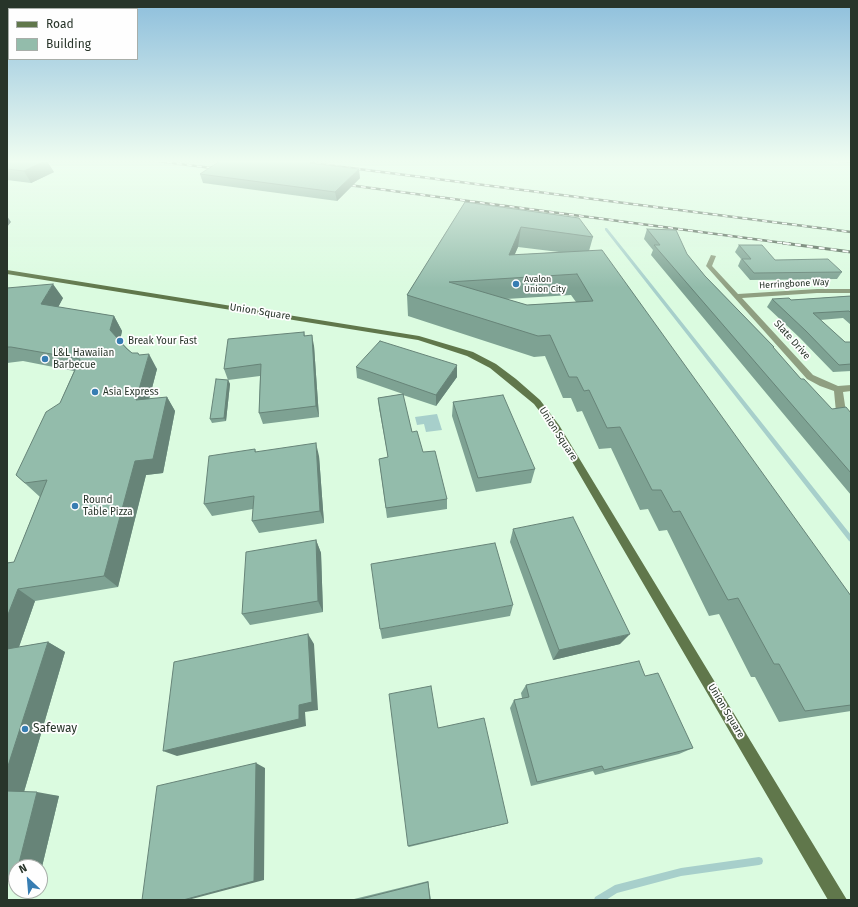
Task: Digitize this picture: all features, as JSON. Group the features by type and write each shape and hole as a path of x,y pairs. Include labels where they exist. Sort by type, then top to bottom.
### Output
{"street":[{"name":"Slate Drive","path":"713,256 709,266 810,377 838,390"},
{"name":"Union Square","path":"7,272 419,338 470,354 493,366 513,381 537,402 556,427 838,900"},
{"name":"Herringbone Way","path":"737,296 817,291 851,291"},
{"path":"851,388 838,390 841,412 844,420 851,427"}],"water":[{"path":"437,414 442,430 426,432 424,424 417,425 415,417"}],"building":[{"path":"464,203 474,203 579,218 593,237 521,227 509,255 602,250 851,596 851,705 805,711 779,664 774,664 738,598 728,600 680,511 673,512 661,490 652,490 620,427 607,428 589,390 584,391 577,377 569,377 550,335 538,336 407,295","holes":["577,274 593,301 527,305 449,282"]},
{"path":"647,229 676,230 687,254 705,276 774,347 801,379 804,379 832,409 846,407 851,413 851,473 654,245 660,245"},
{"path":"739,245 762,245 775,260 828,259 842,272 754,273 742,259 751,259"},
{"path":"53,284 41,304 114,316 110,330 127,349 132,353 138,353 139,355 149,354 136,400 167,397 153,459 135,461 104,576 18,589 7,617 7,563 14,562 47,480 25,483 16,475 46,412 60,403 80,359 7,347 7,288"},
{"path":"851,296 851,313 849,311 813,313 845,342 851,342 851,364 839,365 772,299 789,298 791,300"},
{"path":"304,332 304,336 312,335 316,406 259,413 261,364 224,369 228,339"},
{"path":"380,341 457,365 436,395 356,367"},
{"path":"216,379 228,380 224,418 210,419"},
{"path":"403,394 412,432 417,431 423,452 435,451 447,499 386,508 379,459 388,457 378,398"},
{"path":"503,395 535,469 478,478 453,402"},
{"path":"316,443 320,511 252,521 254,496 204,504 209,456 255,449 255,452"},
{"path":"573,517 630,634 559,650 513,529"},
{"path":"316,540 318,601 242,614 246,552"},
{"path":"495,543 513,605 380,629 371,564"},
{"path":"308,634 312,702 299,705 299,719 163,751 174,662"},
{"path":"48,642 7,769 7,649"},
{"path":"639,661 645,676 658,673 693,748 604,770 602,766 537,782 514,700 529,697 526,685"},
{"path":"431,686 438,728 484,718 508,823 408,846 389,694"},
{"path":"256,763 254,881 183,900 142,900 157,786"},
{"path":"7,791 37,792 20,859 8,859 7,879"},
{"path":"428,882 430,900 357,900"}],"waterway":[{"path":"606,229 851,539"},
{"path":"598,900 615,889 681,872 759,861"}],"railway":[{"path":"486,203 791,244"},
{"path":"627,203 851,232"},
{"path":"783,243 851,252"}],"place":[{"name":"Avalon Union City","path":"516,284"},
{"name":"Break Your Fast","path":"120,341"},
{"name":"L&L Hawaiian Barbecue","path":"45,359"},
{"name":"Asia Express","path":"95,392"},
{"name":"Round Table Pizza","path":"75,506"},
{"name":"Safeway","path":"25,729"}]}
